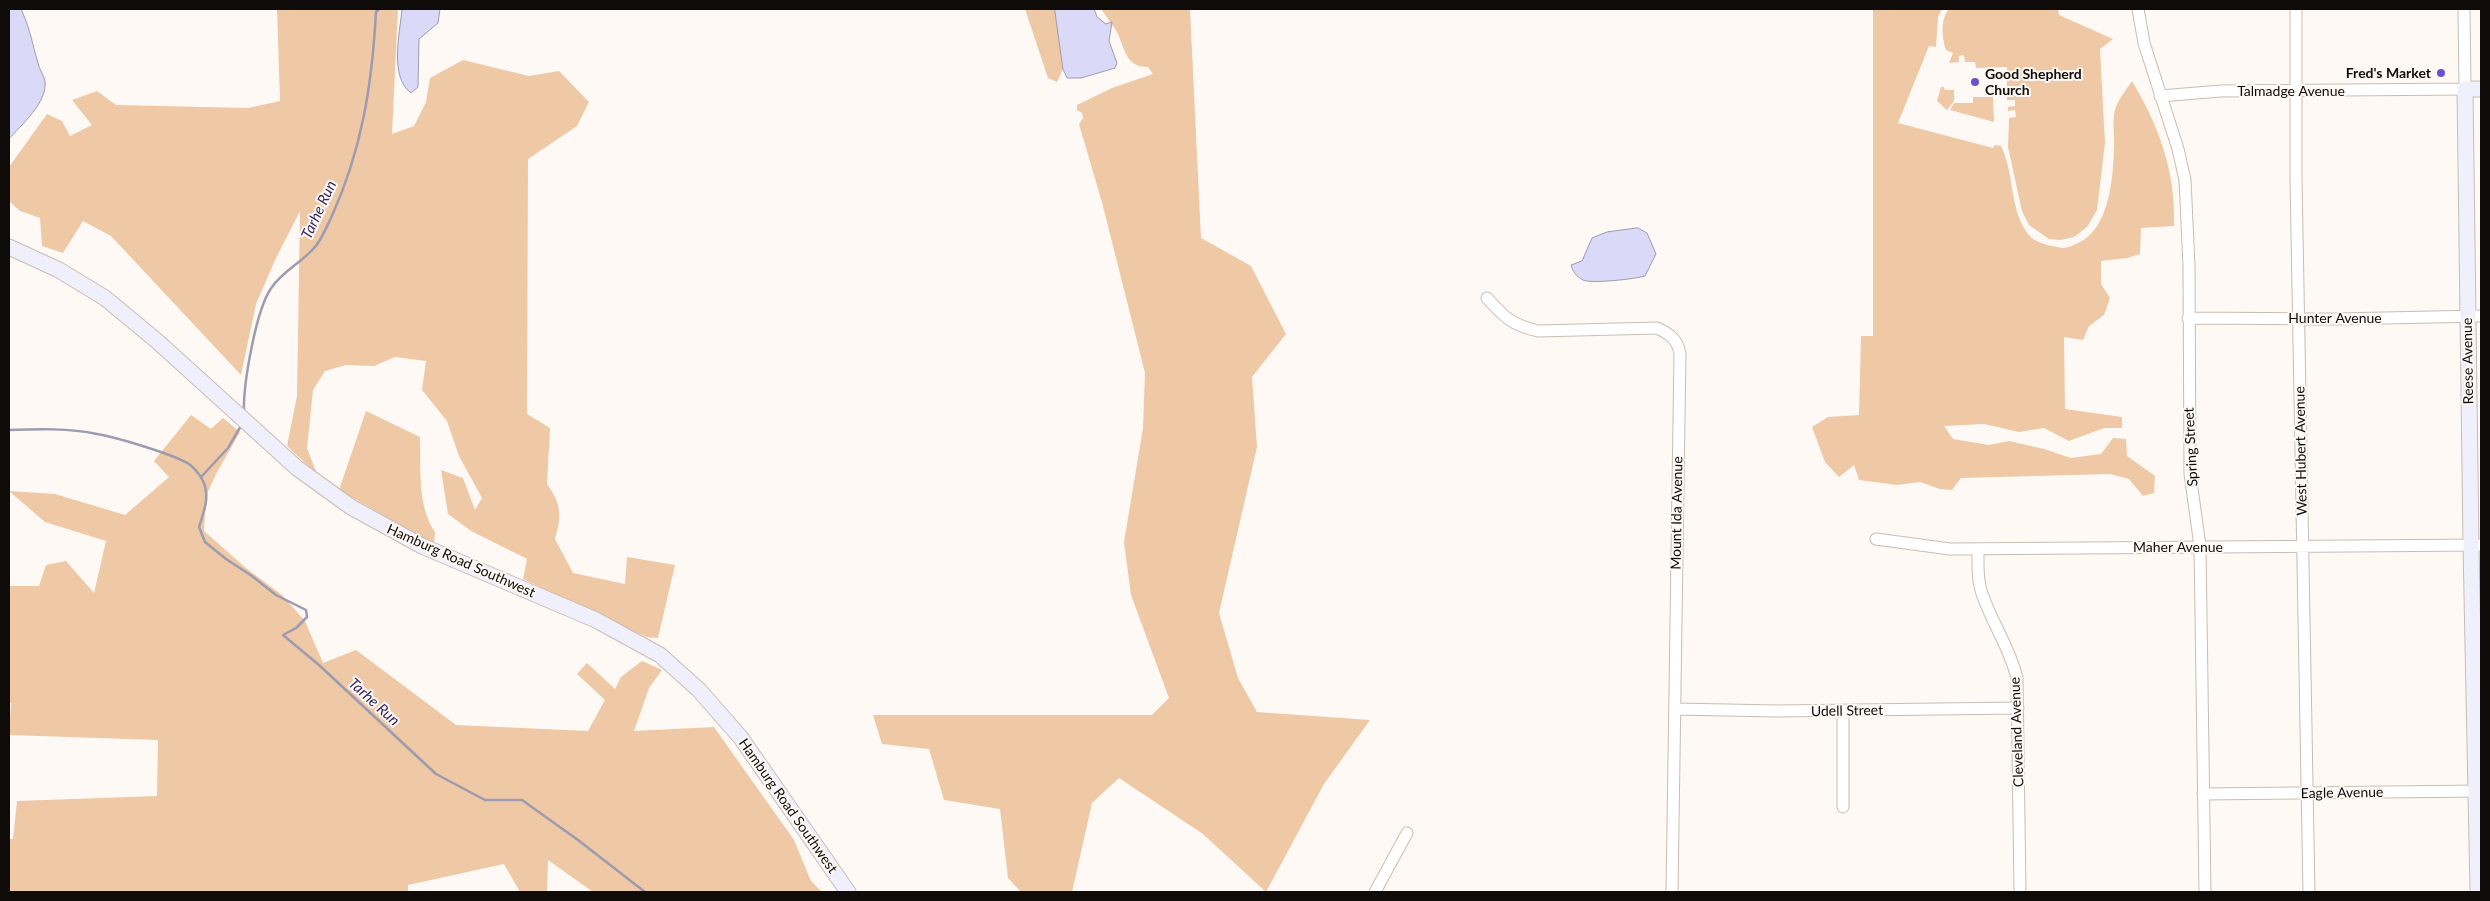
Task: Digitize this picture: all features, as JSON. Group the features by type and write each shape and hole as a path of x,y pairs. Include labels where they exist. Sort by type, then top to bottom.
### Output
{"street":[{"name":"Spring Street","path":"2138,9 2144,43 2178,149 2185,180 2189,266 2190,474 2200,546 2205,892"},
{"name":"West Hubert Avenue","path":"2296,9 2296,178 2309,892"},
{"name":"Reese Avenue","path":"2464,9 2465,89 2474,316 2479,791 2478,892"},
{"name":"Talmadge Avenue","path":"2160,96 2221,91 2481,89"},
{"name":"Hamburg Road Southwest","path":"9,247 65,274 112,303 297,468 351,507 422,546 596,620 660,655 699,690 741,738 848,892"},
{"name":"Mount Ida Avenue","path":"1486,298 1507,320 1521,327 1538,331 1657,328 1669,334 1677,342 1680,354 1672,892"},
{"name":"Hunter Avenue","path":"2188,318 2299,319 2474,316"},
{"name":"Maher Avenue","path":"1876,539 1950,549 2476,545"},
{"name":"Cleveland Avenue","path":"1978,549 1980,586 2014,665 2018,708 2020,892"},
{"name":"Udell Street","path":"1676,709 2018,708"},
{"path":"1842,710 1843,807"},
{"name":"Eagle Avenue","path":"2203,794 2479,791"},
{"path":"1374,892 1407,834"}],"shaded area":[{"path":"277,9 398,9 392,134 414,126 426,102 430,78 463,60 529,76 559,71 589,102 577,126 528,159 527,414 550,428 547,484 555,497 559,510 559,523 555,539 573,573 625,584 627,557 675,565 658,638 646,637 523,579 527,559 471,531 448,514 441,470 463,478 475,510 482,498 459,456 447,421 422,390 426,361 395,357 374,366 346,365 325,371 313,390 307,448 317,474 287,446 297,396 300,211 276,258 256,304 241,375 111,236 83,221 63,253 42,246 40,218 20,211 9,201 9,167 47,114 62,121 70,136 92,125 72,100 97,91 116,105 248,108 280,101"},
{"path":"1025,9 1055,9 1063,69 1057,82 1048,78"},
{"path":"1101,9 1190,9 1201,238 1251,266 1286,334 1252,377 1257,447 1219,613 1238,678 1257,712 1370,720 1324,784 1266,892 1203,834 1119,778 1092,803 1072,892 1021,892 1008,878 1000,809 944,800 929,749 882,744 873,715 1152,715 1169,698 1131,595 1124,542 1143,428 1145,373 1103,206 1079,124 1083,118 1082,113 1077,110 1077,105 1112,88 1153,74 1148,67 1140,66 1130,60 1117,32"},
{"path":"1873,9 1942,9 1938,17 1936,47 1929,46 1898,123 1993,148 1995,145 2001,146 2008,168 2018,215 2029,235 2038,242 2063,248 2078,243 2089,236 2098,225 2104,212 2111,183 2115,111 2119,100 2132,81 2142,98 2158,132 2169,168 2174,206 2174,226 2141,228 2140,254 2127,258 2101,261 2101,284 2110,298 2104,315 2089,326 2083,340 2064,337 2065,409 2122,417 2122,428 2104,428 2069,441 2044,428 2019,432 1984,424 1944,426 1953,439 1989,445 2009,441 2044,449 2071,458 2101,454 2113,438 2126,439 2127,456 2155,476 2154,493 2143,496 2129,479 2110,474 1961,478 1952,490 1940,489 1920,482 1897,485 1859,480 1854,465 1839,477 1825,462 1812,427 1828,417 1859,415 1861,336 1873,336"},
{"path":"1949,9 2058,9 2059,15 2113,39 2100,49 2105,143 2097,210 2087,227 2074,237 2060,240 2049,239 2029,225 2022,211 2008,147 2009,118 2016,117 2015,110 2008,111 2008,107 2015,106 2015,100 2007,100 2007,67 1976,68 1975,62 1965,62 1964,55 1959,56 1959,62 1949,63 1953,53 1946,50 1943,29 1944,18"},
{"path":"1941,87 1944,87 1945,90 1954,90 1954,101 1947,110 1937,101"},
{"path":"1973,97 1993,97 1994,122 1950,110 1954,103 1973,103"},
{"path":"366,411 420,437 421,486 425,511 435,532 434,544 339,490"},
{"path":"191,415 211,429 223,418 240,432 206,496 204,531 246,568 282,595 305,621 323,663 356,650 456,725 588,731 605,700 577,674 587,663 615,689 621,677 642,661 662,670 649,688 634,731 714,727 794,840 811,881 822,892 593,892 548,860 547,892 520,892 504,864 408,885 408,892 9,892 9,839 13,839 17,801 157,796 158,740 9,735 11,703 9,702 9,586 39,586 46,565 66,561 94,593 106,541 45,522 9,491 55,494 125,515 169,477 154,461"}],"water":[{"path":"9,9 21,9 22,11 44,76 45,89 33,113 9,139"},
{"path":"402,9 440,9 438,23 419,39 418,87 411,93 404,86 398,66 397,54"},
{"path":"1055,9 1094,9 1097,17 1106,24 1112,22 1109,41 1117,63 1115,68 1081,78 1067,78 1063,69"},
{"path":"1638,228 1647,233 1656,254 1645,276 1623,280 1588,281 1575,274 1571,265 1582,261 1592,238 1607,232"}],"waterway":[{"name":"Tarhe Run","path":"244,412 248,366 256,329 266,297 276,281 319,242 342,193 351,167 364,117 372,65 376,12 379,9"},
{"name":"Tarhe Run","path":"201,477 228,448 242,424"},
{"name":"Tarhe Run","path":"9,430 42,429 97,434 145,447 189,464 205,485 206,503 199,527 205,542 276,595 306,610 307,617 296,628 283,635 319,665 436,774 485,800 522,800 578,840 645,892"}],"place":[{"name":"Fred's Market","path":"2441,73"},
{"name":"Good Shepherd Church","path":"1975,82"}]}
